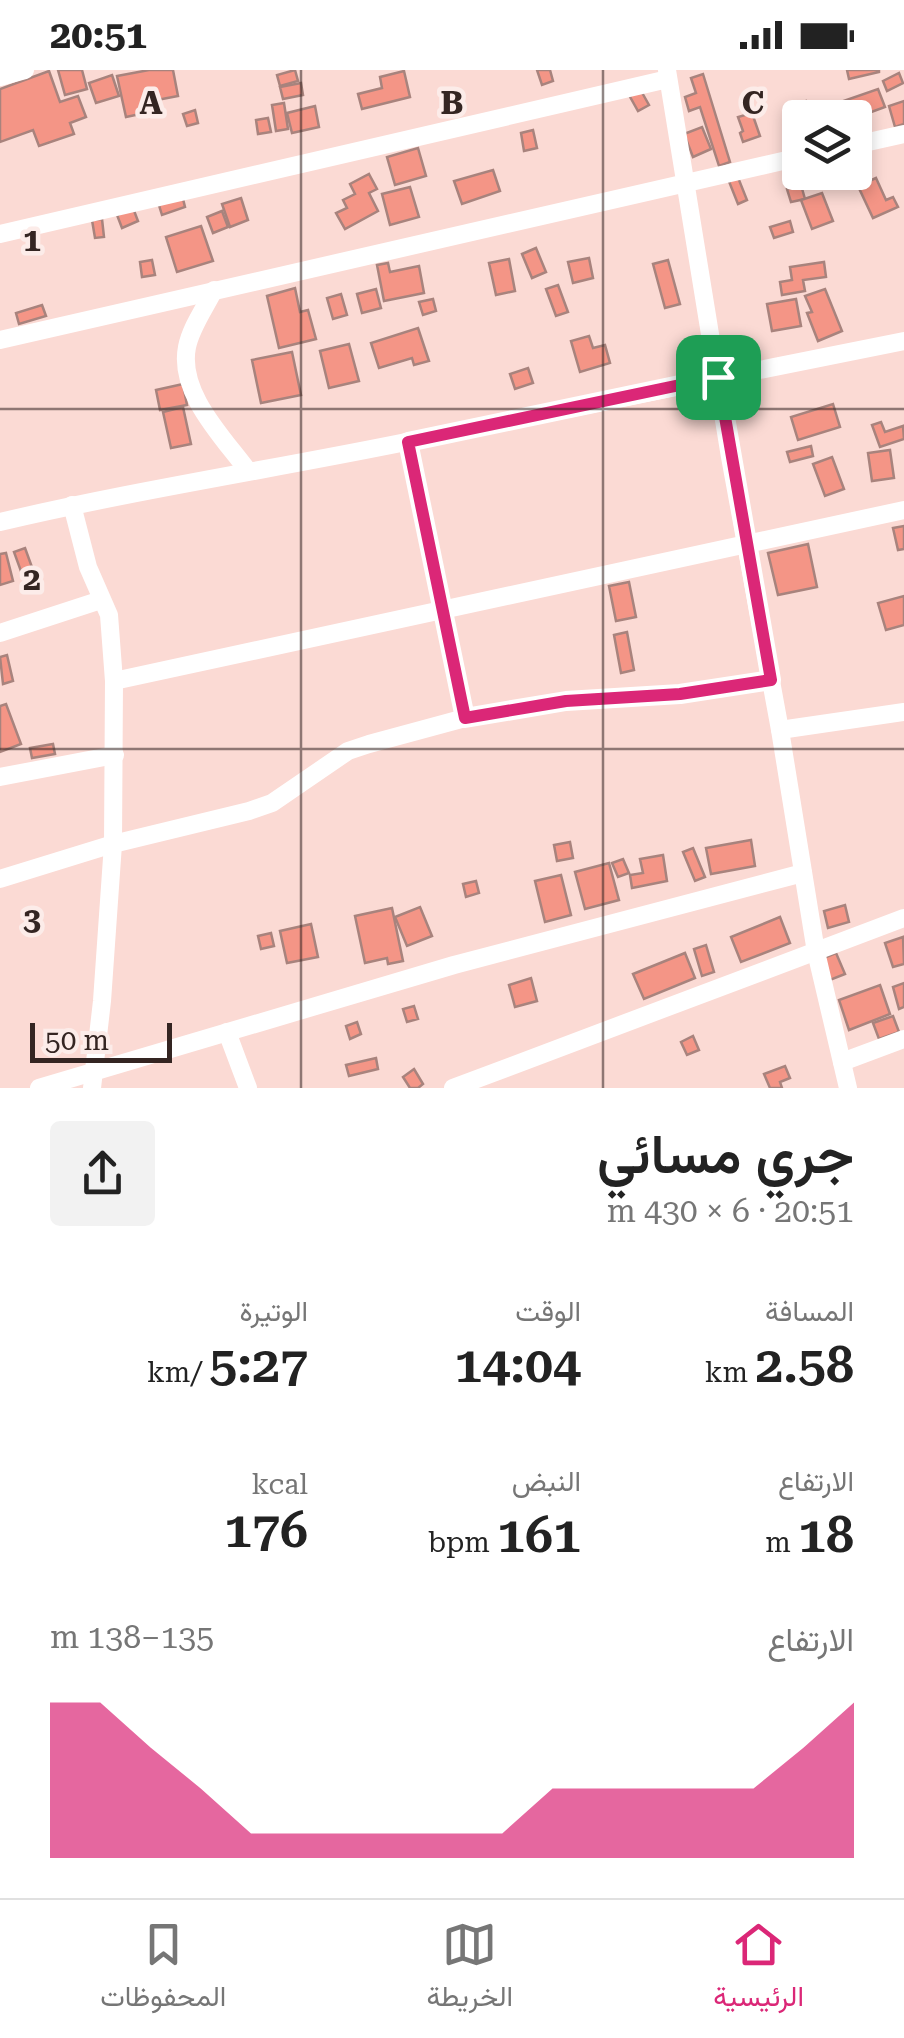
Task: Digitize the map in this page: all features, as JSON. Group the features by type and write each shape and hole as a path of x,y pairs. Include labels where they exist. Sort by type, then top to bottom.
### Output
{"street":[{"path":"0,78 24,70"},
{"path":"0,234 671,73 718,377 816,952 848,1088"},
{"path":"872,141 904,134"},
{"path":"0,340 782,161"},
{"path":"214,290 187,347 186,366 197,399 248,471"},
{"path":"0,522 904,340"},
{"path":"408,442 465,718"},
{"path":"72,505 88,567 109,615 114,681 114,844 94,1079"},
{"path":"114,681 904,510"},
{"path":"0,633 101,600"},
{"path":"0,879 114,844 250,811 285,796 348,751 465,718 566,701 680,694 771,680"},
{"path":"780,730 904,712"},
{"path":"0,777 115,755"},
{"path":"39,1088 94,1079 227,1032 473,960 803,873"},
{"path":"452,1088 904,918"},
{"path":"227,1032 248,1088"},
{"path":"842,1062 904,1039"}],"building":[{"path":"58,70 82,70 87,89 65,95"},
{"path":"173,70 178,96 157,100 159,110 126,117 117,76"},
{"path":"295,70 298,81 280,86 277,75"},
{"path":"537,70 550,70 553,81 542,85"},
{"path":"847,70 879,70 879,72 849,79"},
{"path":"49,71 60,102 78,96 86,117 70,123 74,134 39,146 33,130 0,142 0,89"},
{"path":"404,71 410,97 362,109 358,94 382,88 380,77"},
{"path":"899,73 903,83 887,91 883,81"},
{"path":"703,74 730,162 719,166 700,107 689,111 685,97 696,93 691,78"},
{"path":"112,75 119,96 96,103 89,83"},
{"path":"301,83 303,95 283,99 280,87"},
{"path":"640,89 649,105 638,111 629,95"},
{"path":"878,89 885,107 872,112 872,100 846,100"},
{"path":"904,101 904,124 895,127 889,106"},
{"path":"284,103 288,129 276,131 272,105"},
{"path":"315,106 319,127 292,133 287,113"},
{"path":"195,110 198,123 187,126 183,114"},
{"path":"752,113 760,136 743,142 738,117"},
{"path":"268,118 271,132 258,134 256,120"},
{"path":"702,127 711,149 693,157 684,134"},
{"path":"533,130 537,148 524,151 521,133"},
{"path":"418,148 426,176 395,185 387,157"},
{"path":"493,170 500,191 462,204 454,181"},
{"path":"369,174 377,189 369,193 378,211 345,229 336,213 347,208 343,200 355,194 350,184"},
{"path":"737,175 747,200 738,204 728,179"},
{"path":"876,178 886,200 893,197 898,207 873,218 860,190 872,190 872,180"},
{"path":"410,187 419,217 390,225 382,194"},
{"path":"787,190 802,190 805,199 791,202"},
{"path":"822,193 833,221 812,229 801,200"},
{"path":"182,195 185,207 162,215 158,202"},
{"path":"241,198 248,220 230,227 222,204"},
{"path":"133,208 138,221 122,228 117,215"},
{"path":"222,211 228,227 213,233 207,217"},
{"path":"102,219 104,237 95,238 92,220"},
{"path":"790,221 793,232 774,238 770,227"},
{"path":"201,226 213,261 177,272 166,237"},
{"path":"536,248 546,272 532,278 522,254"},
{"path":"589,258 593,278 573,283 568,262"},
{"path":"509,259 515,291 496,295 489,263"},
{"path":"152,260 155,275 142,277 140,262"},
{"path":"668,260 680,304 665,308 653,264"},
{"path":"824,262 826,277 803,280 805,291 782,295 780,282 792,280 790,267"},
{"path":"388,263 390,272 419,266 424,293 384,301 377,265"},
{"path":"558,285 568,312 556,316 546,289"},
{"path":"295,288 300,312 308,310 316,339 279,348 267,296"},
{"path":"376,289 381,308 362,313 357,294"},
{"path":"825,289 842,331 818,341 805,296"},
{"path":"341,294 347,315 333,319 327,298"},
{"path":"433,299 436,311 423,315 419,302"},
{"path":"796,299 801,326 772,331 767,304"},
{"path":"42,305 46,316 19,324 16,313"},
{"path":"418,328 429,361 414,365 412,358 379,368 371,343"},
{"path":"589,336 593,348 605,345 610,363 580,372 571,341"},
{"path":"349,344 359,381 329,388 320,351"},
{"path":"292,352 301,395 261,403 252,360"},
{"path":"528,368 533,383 515,389 510,374"},
{"path":"183,384 187,405 160,410 156,390"},
{"path":"833,404 840,427 798,440 791,417"},
{"path":"183,407 191,444 171,448 163,412"},
{"path":"881,422 885,432 903,426 904,439 880,447 872,425"},
{"path":"811,446 813,456 790,462 787,452"},
{"path":"890,450 894,478 872,481 868,453"},
{"path":"832,457 844,489 825,496 813,464"},
{"path":"904,526 904,549 898,550 893,528"},
{"path":"808,544 817,587 778,595 768,553"},
{"path":"25,548 33,570 22,574 14,552"},
{"path":"6,553 13,581 0,585 0,554"},
{"path":"629,582 636,617 616,621 609,586"},
{"path":"904,596 904,625 886,630 878,603"},
{"path":"627,632 634,670 621,673 614,635"},
{"path":"7,655 13,681 3,684 0,657"},
{"path":"6,704 21,744 0,752 0,706"},
{"path":"53,744 55,754 32,758 30,748"},
{"path":"751,840 755,866 711,874 706,848"},
{"path":"570,842 573,858 557,861 554,845"},
{"path":"693,848 705,877 695,881 683,852"},
{"path":"663,855 667,881 632,888 630,875 643,873 640,859"},
{"path":"623,859 629,873 618,877 612,863"},
{"path":"609,863 619,900 585,909 575,872"},
{"path":"561,875 571,915 545,922 535,881"},
{"path":"476,881 479,893 466,897 463,884"},
{"path":"845,905 849,922 828,928 824,911"},
{"path":"420,907 432,936 407,946 395,917"},
{"path":"392,908 403,961 388,964 387,958 365,963 355,916"},
{"path":"780,917 790,943 741,962 731,937"},
{"path":"311,924 318,957 287,963 280,931"},
{"path":"271,933 274,946 261,949 258,936"},
{"path":"903,937 904,964 893,967 885,943"},
{"path":"706,945 714,972 702,976 694,949"},
{"path":"685,953 695,978 644,999 633,974"},
{"path":"836,953 845,974 830,980 821,959"},
{"path":"531,978 537,1001 515,1007 509,985"},
{"path":"904,983 904,1007 899,1009 893,987"},
{"path":"880,985 890,1014 849,1030 839,1000"},
{"path":"414,1006 418,1019 407,1022 403,1009"},
{"path":"893,1016 899,1032 879,1039 873,1023"},
{"path":"357,1022 361,1034 350,1039 346,1026"},
{"path":"693,1036 699,1050 687,1055 681,1042"},
{"path":"376,1058 378,1069 349,1076 346,1065"},
{"path":"785,1066 790,1078 780,1082 782,1088 770,1088 764,1074"},
{"path":"414,1069 423,1084 410,1088 403,1077"}],"route":[{"path":"718,377 771,680 680,694 566,701 465,718 408,442 718,377"}]}
